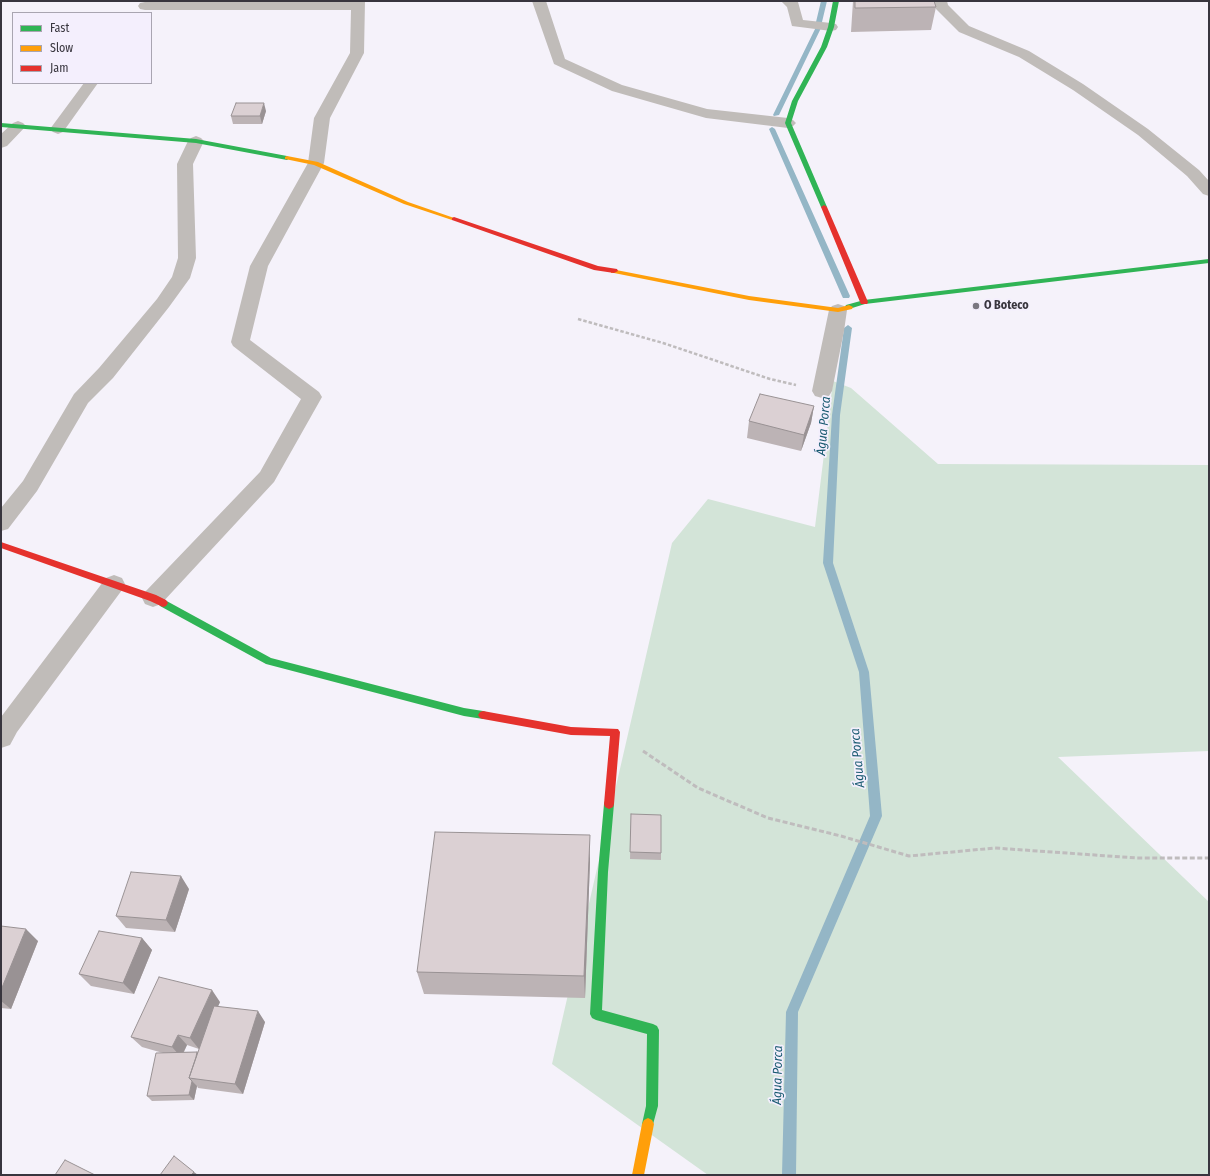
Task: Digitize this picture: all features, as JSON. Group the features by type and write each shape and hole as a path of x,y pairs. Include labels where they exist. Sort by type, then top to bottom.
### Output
{"street":[{"path":"539,1 559,61 617,88 706,113 788,123"},
{"path":"788,1 793,5 797,23 831,27"},
{"path":"836,1 831,27 824,47 795,101 788,123 864,302"},
{"path":"940,1 941,6 964,29 1024,54 1098,100 1143,132 1193,173 1209,191"},
{"path":"145,7 359,4 357,53 322,118 316,162 259,266 240,342 312,398 267,477 153,598"},
{"path":"58,129 90,84"},
{"path":"1,125 196,141 316,162 406,202 597,268 749,298 838,310 864,302 1209,261"},
{"path":"1,143 18,126"},
{"path":"1,523 30,486 81,399 106,373 163,304 181,278 187,258 185,164 196,141"},
{"path":"822,391 838,310"},
{"path":"1,545 153,598 269,661 464,712 571,731 615,732 603,872 596,1014 652,1030 652,1106 638,1175"},
{"path":"1,738 9,725 114,584"}],"path":[{"path":"578,319 663,343 770,379 822,391"},
{"path":"615,732 698,788 768,818 841,836 909,856 995,848 1137,858 1209,858"}],"green space":[{"path":"833,381 851,388 938,464 1209,465 1209,751 1058,757 1209,902 1209,1175 708,1175 552,1064 672,543 708,499 815,527"}],"building":[{"path":"855,1 934,1 936,7 855,8"},
{"path":"236,103 264,103 260,116 231,116"},
{"path":"760,394 814,406 804,435 749,421"},
{"path":"631,814 661,815 661,853 630,852"},
{"path":"435,832 590,835 584,976 417,972"},
{"path":"131,872 181,876 166,920 116,916"},
{"path":"1,926 26,929 1,990"},
{"path":"99,931 142,938 123,983 79,974"},
{"path":"159,977 212,990 190,1038 178,1035 172,1047 131,1037"},
{"path":"214,1006 258,1011 235,1084 189,1078"},
{"path":"197,1052 189,1078 192,1081 189,1095 147,1096 156,1053"},
{"path":"174,1156 194,1172 191,1175 160,1175"},
{"path":"65,1160 95,1175 55,1175"}],"waterway":[{"path":"819,22 824,1"},
{"path":"776,115 818,28"},
{"path":"772,129 846,296"},
{"name":"Água Porca","path":"789,1175 792,1012 876,816 864,672 828,563 836,415 848,328"}],"traffic: fast":[{"path":"824,207 788,123 795,101 824,47 831,27 836,1"},
{"path":"1,125 196,141 287,158"},
{"path":"849,307 864,302 1209,261"},
{"path":"163,603 269,661 464,712 483,715"},
{"path":"609,804 603,872 596,1014 653,1030 652,1106 648,1124"}],"traffic: slow":[{"path":"287,158 316,163 406,203 454,219"},
{"path":"614,271 749,298 838,310 849,307"},
{"path":"638,1175 648,1124"}],"traffic: jam":[{"path":"824,207 864,302"},
{"path":"454,219 597,268 614,271"},
{"path":"1,545 153,598 163,603"},
{"path":"483,715 571,731 615,732 609,804"}],"place":[{"name":"O Boteco","path":"976,306"}]}
